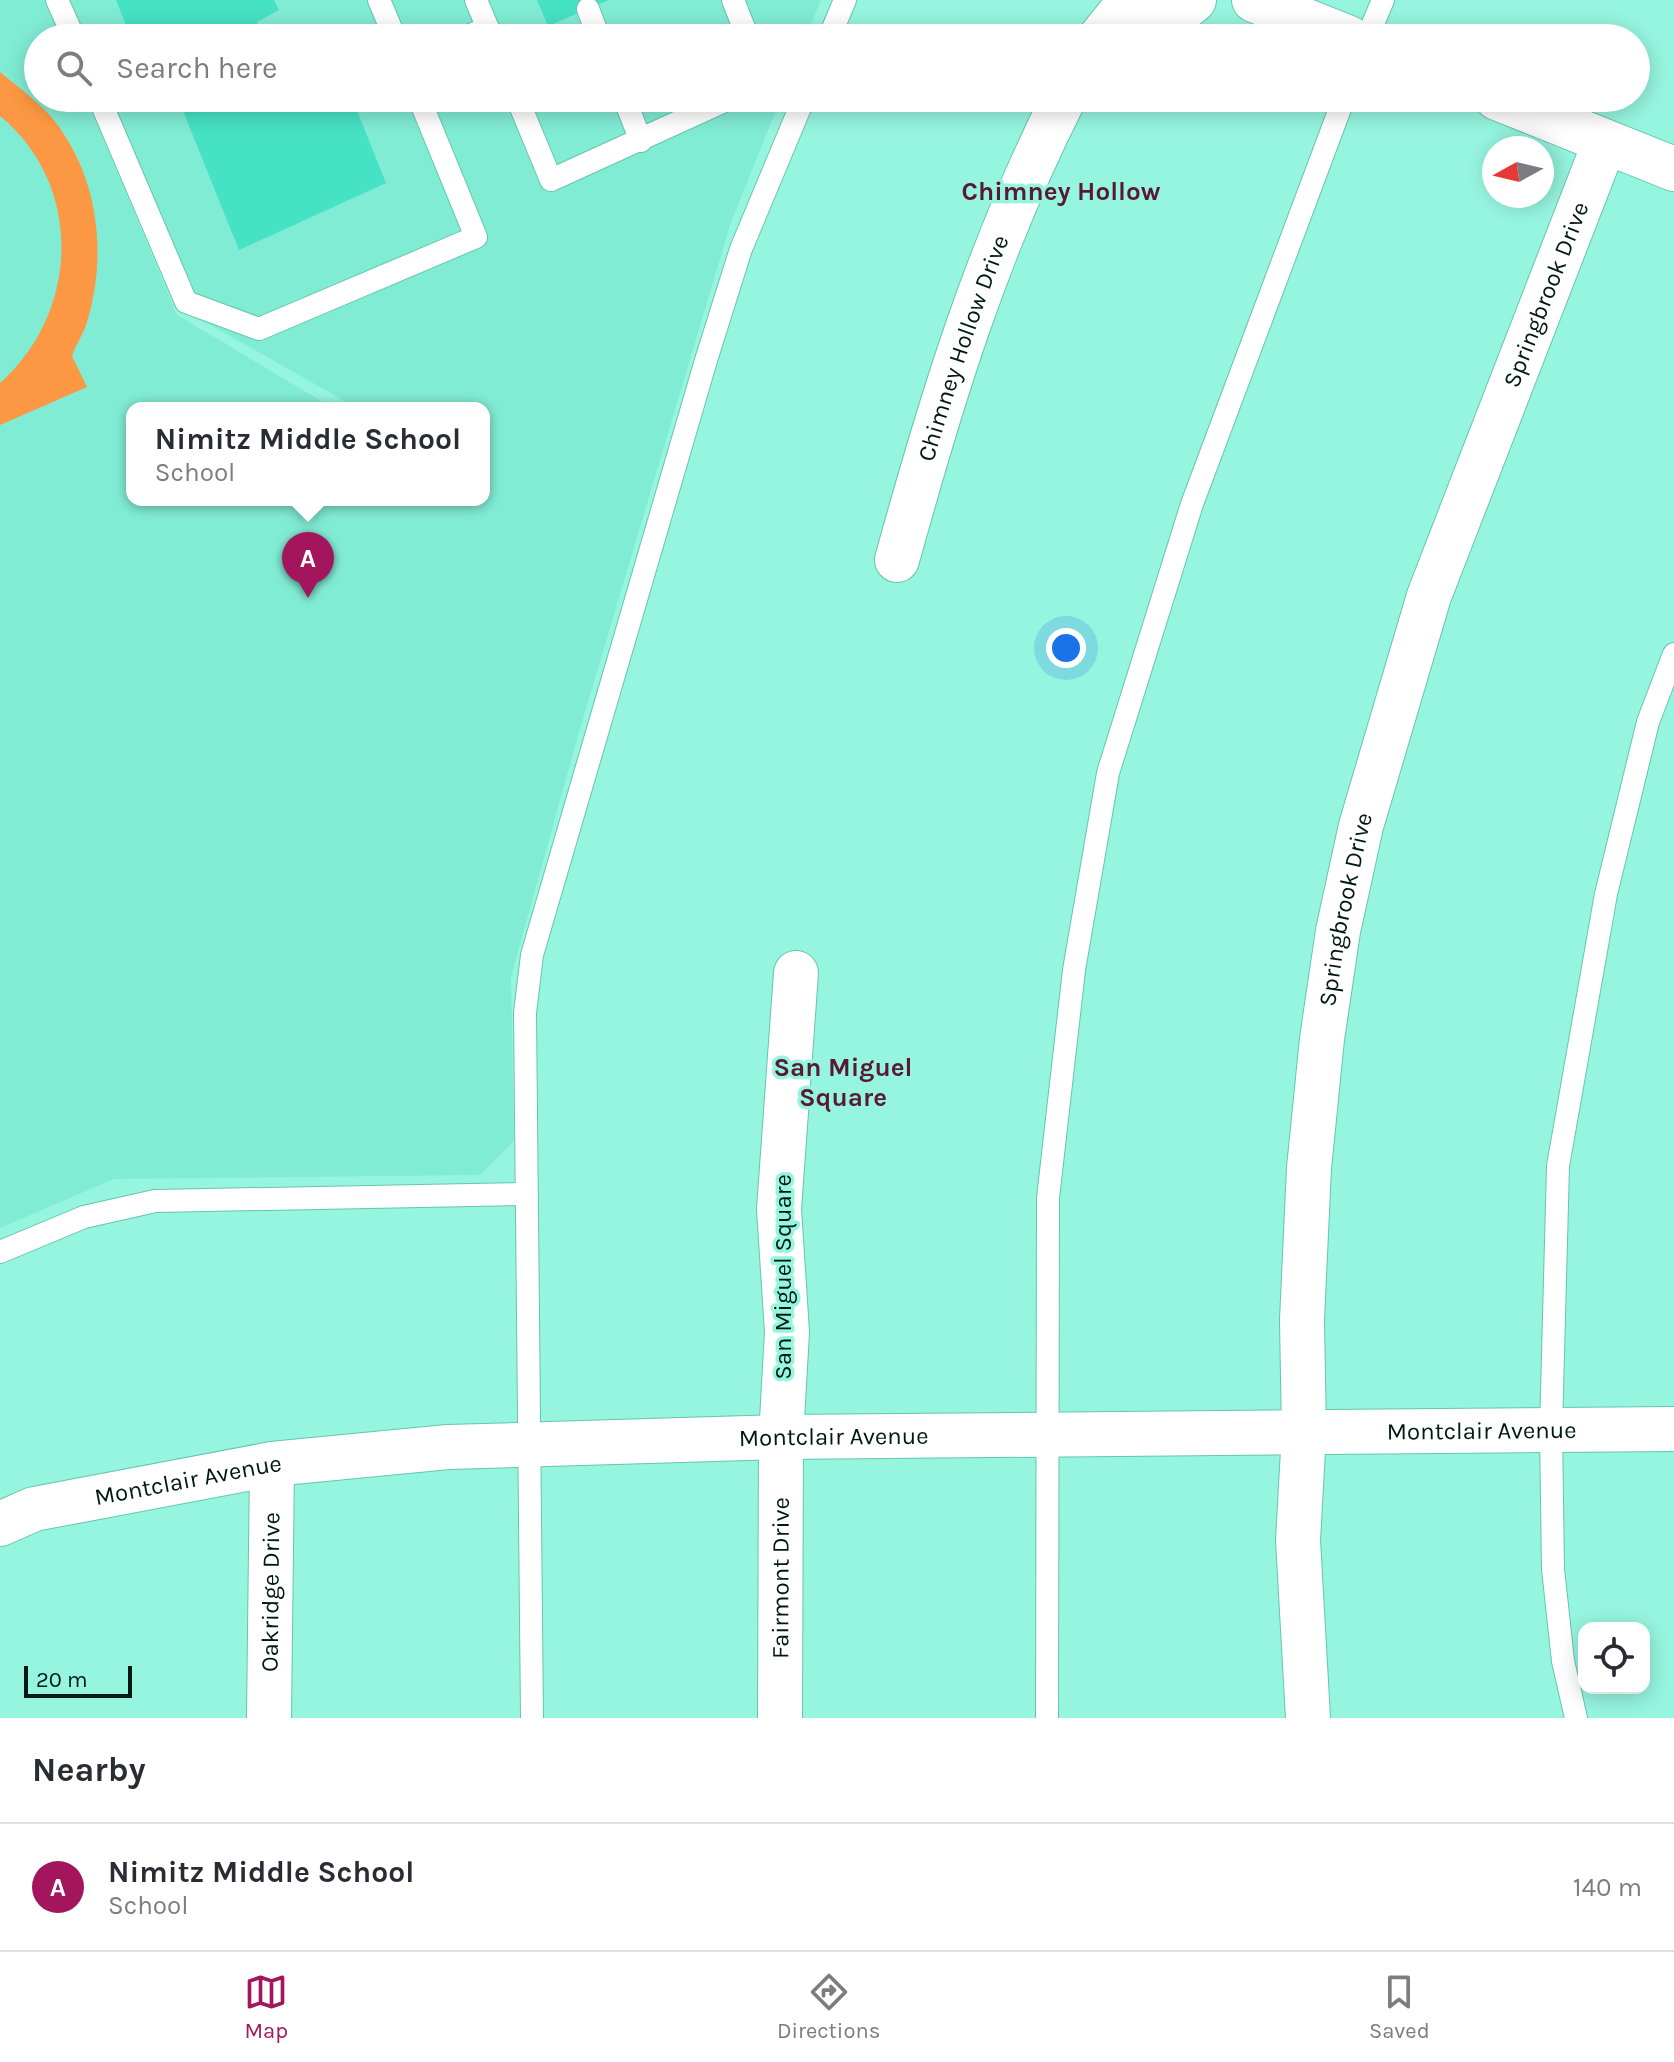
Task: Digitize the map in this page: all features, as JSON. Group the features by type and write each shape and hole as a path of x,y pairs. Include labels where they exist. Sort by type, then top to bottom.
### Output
{"street":[{"path":"1111,24 1128,1 1158,14 1173,13 1194,0"},
{"path":"1254,0 1314,24"},
{"name":"Chimney Hollow Drive","path":"897,560 960,341 1028,169 1057,112"},
{"path":"1531,112 1674,169"},
{"name":"Springbrook Drive","path":"1308,1718 1298,1540 1304,1432 1302,1320 1309,1168 1331,977 1361,826 1429,596 1605,142"},
{"name":"San Miguel Square","path":"781,1437 787,1332 779,1209 796,973"},
{"name":"Montclair Avenue","path":"0,1524 34,1509 272,1464 448,1447 781,1437 1674,1429"},
{"name":"Fairmont Drive","path":"780,1718 781,1437"},
{"name":"Oakridge Drive","path":"269,1718 272,1464"}],"lane":[{"path":"57,0 68,24"},
{"path":"379,0 389,24"},
{"path":"476,0 486,24"},
{"path":"733,0 742,24"},
{"path":"835,24 845,0"},
{"path":"1373,24 1383,0"},
{"path":"588,9 594,24"},
{"path":"105,112 186,302 259,329 476,237 425,112"},
{"path":"523,112 551,180 702,112"},
{"path":"630,112 641,141"},
{"path":"532,1718 525,1013 532,955 741,249 798,112"},
{"path":"1047,1718 1048,1198 1074,970 1108,773 1192,504 1339,112"},
{"path":"1576,1718 1563,1661 1553,1569 1551,1430 1558,1166 1606,894 1648,722 1674,654"},
{"path":"0,1252 84,1217 155,1201 527,1194"}],"shaded area":[{"path":"0,0 45,0 55,24 24,24 24,112 92,112 177,315 323,402 126,402 126,506 490,506 490,402 346,402 186,311 99,112 775,112 731,222 579,732 511,977 514,1141 480,1175 114,1179 0,1228"},
{"path":"49,0 821,0 811,24 60,24"},
{"path":"0,72 24,92 24,112 46,112 73,149 91,196 96,221 97,272 86,326 72,356 87,387 0,425 0,383 26,354 46,321 57,286 62,249 58,212 47,177 27,144 0,116"}],"building":[{"path":"116,0 274,0 279,10 258,24 125,24"},
{"path":"537,0 609,0 553,24 547,24"},
{"path":"183,112 358,112 386,183 239,250"}],"place":[{"name":"Nimitz Middle School","path":"308,598"}],"district":[{"name":"Chimney Hollow","path":"1061,191"},
{"name":"San Miguel Square","path":"843,1082"}]}
